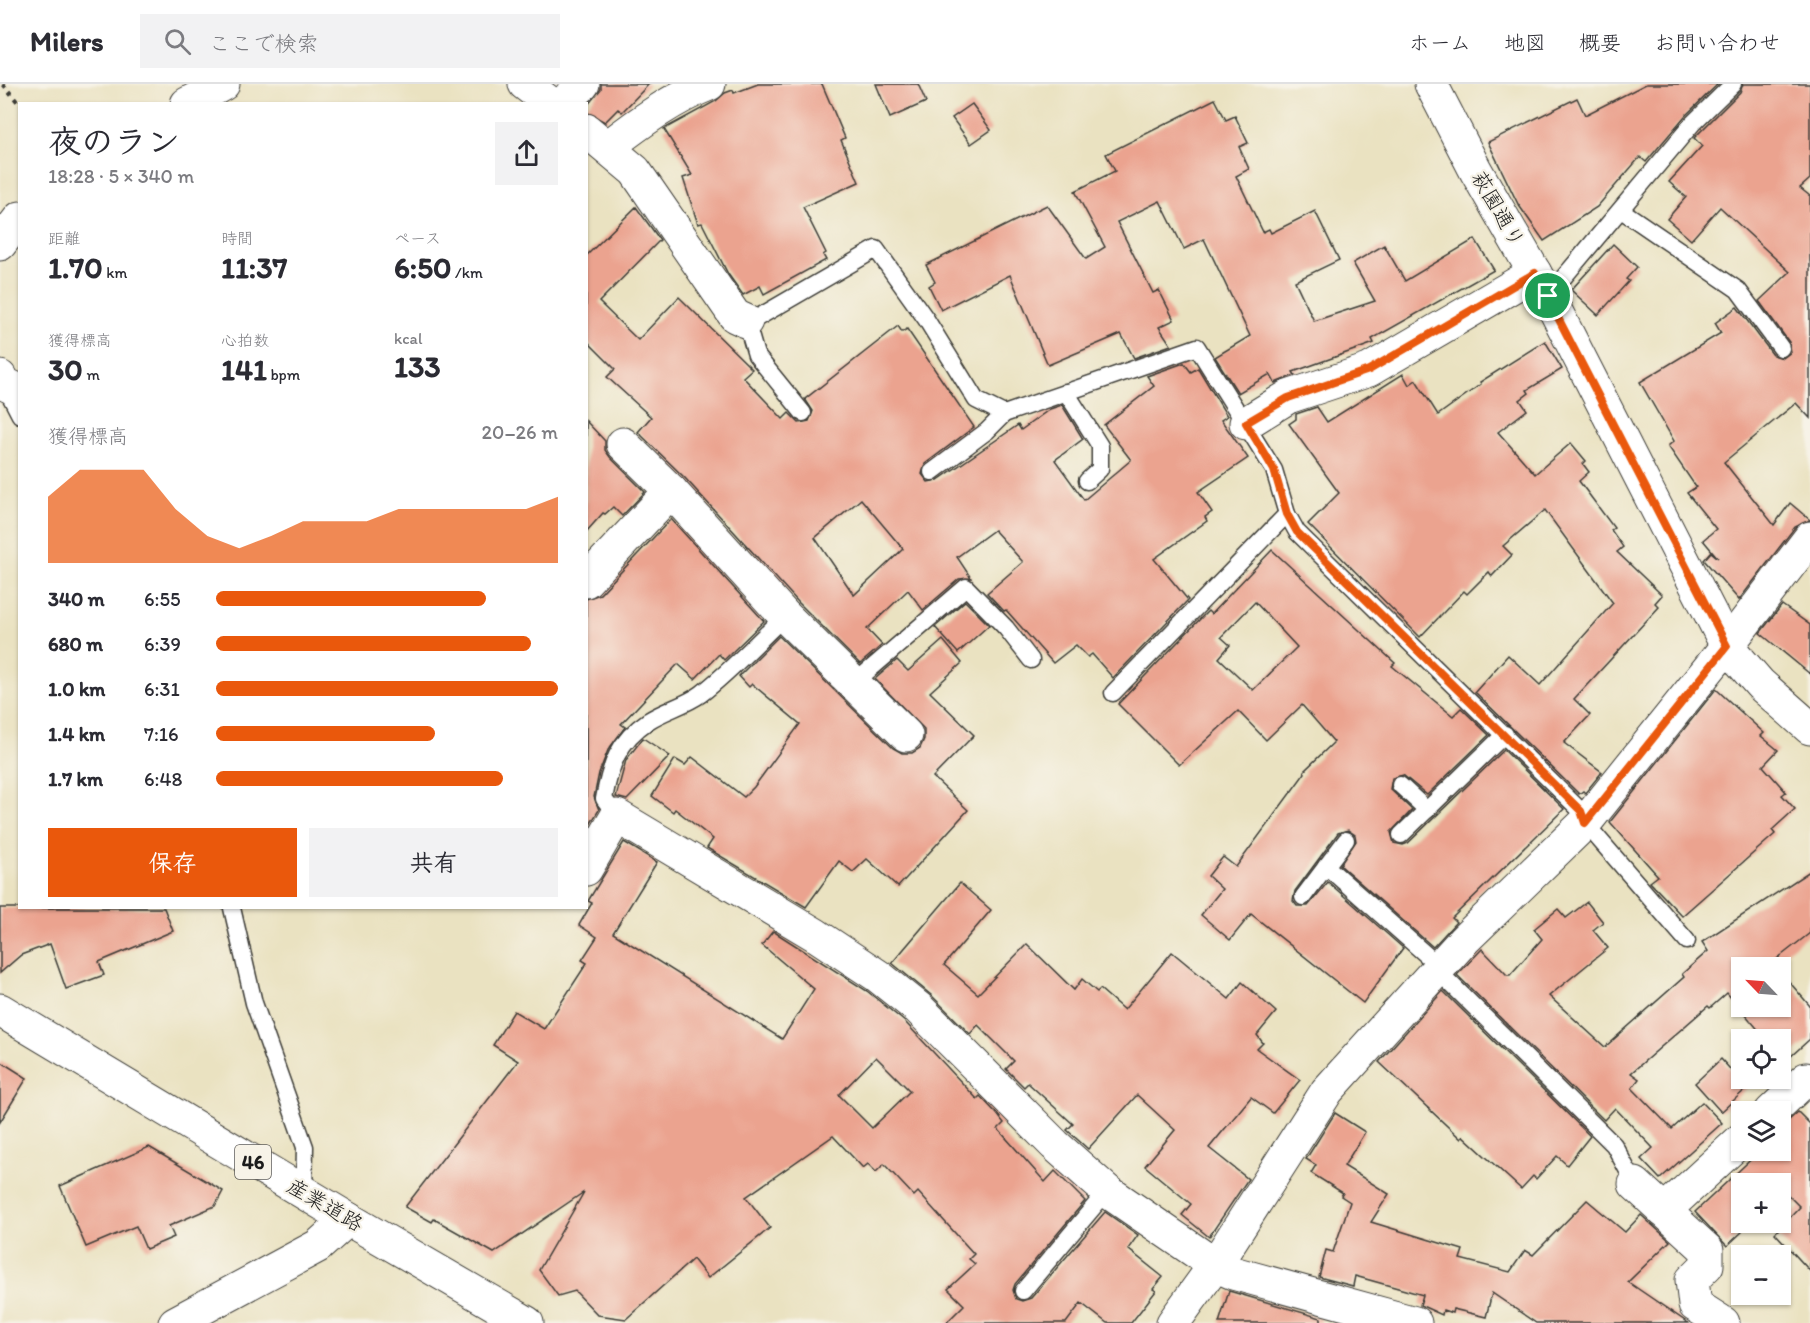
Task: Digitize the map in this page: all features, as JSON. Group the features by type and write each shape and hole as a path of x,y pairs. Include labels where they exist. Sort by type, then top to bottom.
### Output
{"street":[{"path":"191,102 223,84"},
{"path":"525,84 548,102"},
{"path":"565,102 583,84"},
{"path":"598,138 633,127 695,89 709,84"},
{"name":"萩園通り","path":"1431,84 1476,171 1541,285 1727,646 1760,684 1810,728"},
{"path":"598,138 635,171 735,316 746,321"},
{"path":"0,244 18,221"},
{"path":"1246,423 1288,398 1369,370 1541,285"},
{"path":"623,444 670,490 785,616 906,735"},
{"path":"588,575 670,490"},
{"path":"1173,1323 1215,1265 1327,1091 1438,969 1585,823 1810,538"},
{"path":"588,865 616,816 816,935 878,976 918,1008 1055,1145 1107,1191 1215,1265 1233,1273 1415,1323"},
{"name":"産業道路","path":"0,1010 304,1193 527,1323"},
{"path":"1782,1101 1806,1078"},
{"path":"1664,1211 1731,1149"},
{"path":"1635,1184 1707,1250 1707,1265 1692,1280 1695,1305 1723,1323"},
{"path":"175,1323 318,1246 348,1219"}],"lane":[{"path":"1541,285 1621,210 1694,123 1733,84"},
{"path":"1621,210 1738,290 1781,348"},
{"path":"803,413 756,355 746,321 757,318 876,249 926,319 976,400 1005,414"},
{"path":"933,472 987,431 1005,414 1197,347 1274,470 1287,514 1297,532 1581,811 1585,823 1688,941"},
{"path":"8,384 18,410"},
{"path":"1066,392 1100,446 1100,469 1087,481"},
{"path":"1113,693 1287,514"},
{"path":"854,683 966,587 1006,628 1031,660"},
{"path":"616,816 604,799 610,766 631,736 649,721 688,703 703,692 785,616"},
{"path":"1401,835 1504,734"},
{"path":"1400,785 1427,810"},
{"path":"1303,897 1346,840"},
{"path":"1326,866 1438,969 1614,1145 1635,1184"},
{"path":"232,909 254,1003 305,1147 304,1193"},
{"path":"1023,1291 1107,1191"}],"path":[{"path":"3,84 18,103"}],"building":[{"path":"601,84 649,84 622,112 618,109 605,122 588,113 588,105 601,89"},
{"path":"758,84 822,84 845,138 841,140 859,182 803,207 826,253 823,255 826,260 764,294 760,286 743,295 728,274 702,223 698,224 683,178 692,175 664,129 716,101 725,93 733,90 734,93"},
{"path":"876,84 918,84 926,102 890,118"},
{"path":"1646,84 1718,84 1685,116 1646,162 1640,157 1597,207 1544,241 1518,204 1488,142 1577,98 1585,115"},
{"path":"1743,84 1810,84 1810,179 1800,188 1810,196 1810,418 1796,403 1724,462 1774,525 1790,503 1810,520 1795,527 1739,600 1704,560 1711,552 1718,558 1703,540 1716,529 1687,493 1696,487 1668,446 1674,441 1640,382 1721,333 1715,323 1737,307 1773,355 1783,358 1791,352 1789,342 1759,301 1790,272 1720,207 1691,240 1667,219 1686,197 1669,182 1702,146 1694,138 1740,92"},
{"path":"1215,99 1226,120 1235,116 1248,143 1239,147 1249,169 1236,176 1263,232 1269,229 1271,233 1315,211 1339,260 1295,281 1314,321 1375,301 1353,263 1384,245 1405,281 1475,239 1494,270 1372,339 1374,343 1293,372 1295,375 1275,383 1270,374 1238,393 1215,357 1250,336 1204,239 1184,249 1160,201 1117,222 1153,293 1159,290 1174,320 1159,327 1171,345 1134,358 1121,334 1048,365 1010,275 941,310 929,286 935,282 926,265 1047,205 1086,259 1105,247 1075,191 1115,171 1106,154"},
{"path":"972,104 991,130 971,144 952,118"},
{"path":"636,207 660,240 599,302 638,340 679,297 752,369 743,377 783,419 789,413 799,423 809,421 813,411 805,399 898,326 902,332 907,329 974,427 925,464 922,474 928,482 938,480 1018,425 1021,430 1050,409 1062,405 1083,439 1055,460 1084,500 1131,460 1104,425 1154,386 1147,376 1184,363 1191,372 1198,368 1227,416 1221,420 1248,458 1198,492 1212,512 1205,517 1207,521 1154,559 1188,600 1113,678 1092,654 1088,657 1076,645 1053,663 1006,610 1004,611 987,593 1023,562 994,530 957,557 971,578 959,579 923,610 908,590 867,629 882,645 860,664 799,603 685,478 638,432 651,417 607,377 615,369 588,342 588,254","holes":["861,499 903,549 854,595 815,538"]},
{"path":"1613,244 1637,267 1626,279 1629,281 1598,315 1571,290"},
{"path":"1545,341 1562,369 1527,390 1529,393 1520,400 1527,410 1498,432 1535,474 1571,443 1586,461 1583,464 1589,472 1579,481 1614,528 1611,530 1623,547 1617,552 1662,595 1655,603 1659,607 1574,699 1590,715 1564,743 1602,772 1585,793 1583,791 1579,794 1475,692 1508,655 1540,685 1613,603 1545,510 1503,546 1512,555 1492,576 1489,572 1467,594 1464,591 1420,637 1308,524 1339,493 1289,424 1296,419 1296,414 1317,407 1327,422 1403,374 1409,385 1416,380 1438,415 1481,384 1480,382"},
{"path":"588,423 605,441 605,450 610,457 645,492 622,516 613,507 605,514 603,513 588,530"},
{"path":"671,519 764,621 724,660 719,654 695,679 678,664 621,724 625,727 608,750 599,773 594,797 599,810 588,828 588,598 600,594"},
{"path":"1272,550 1395,663 1392,666 1453,716 1461,708 1489,735 1427,795 1403,775 1392,778 1390,789 1412,810 1391,832 1394,843 1403,845 1408,843 1504,750 1564,809 1452,918 1456,922 1433,947 1340,865 1356,841 1355,835 1348,830 1338,833 1295,891 1293,901 1297,906 1308,906 1328,882 1403,948 1363,1003 1251,914 1230,940 1201,915 1222,889 1208,876 1223,857 1236,867 1305,773 1304,771 1334,742 1302,705 1266,740 1238,711 1179,765 1118,704 1208,611 1211,614","holes":["1255,602 1297,647 1253,690 1219,658 1230,645 1221,637"]},
{"path":"965,601 989,625 958,653 935,627"},
{"path":"1782,605 1810,625 1810,674 1760,633"},
{"path":"779,636 893,748 902,753 912,753 920,748 924,739 924,729 875,679 897,660 908,671 943,640 962,663 930,692 974,735 933,777 968,810 898,887 867,859 853,872 839,861 806,907 707,848 713,839 675,809 673,812 652,796 675,759 685,765 692,757 744,797 754,787 800,724 752,684 749,687 739,676"},
{"path":"1716,689 1764,733 1761,736 1778,750 1763,766 1786,792 1782,795 1795,809 1772,830 1775,834 1682,916 1650,882 1658,876 1610,822"},
{"path":"643,738 670,756 627,800 616,797 626,760"},
{"path":"624,842 657,862 613,933 782,1039 814,989 762,945 773,931 867,991 905,1022 977,1099 980,1096 997,1114 1004,1123 998,1129 1045,1182 1055,1171 1085,1201 1015,1284 1013,1290 1016,1299 1022,1301 1031,1298 1105,1212 1138,1235 1128,1249 1163,1277 1153,1289 1156,1291 1131,1323 1107,1323 1081,1303 1066,1323 946,1323 964,1305 948,1289 975,1264 969,1259 974,1254 918,1192 914,1196 884,1164 876,1172 868,1164 863,1168 833,1136 746,1197 770,1228 708,1278 693,1259 626,1319 598,1315 575,1291 558,1296 539,1270 584,1192 494,1253 434,1219 432,1222 405,1207 518,1061 493,1045 514,1011 544,1029 587,963 582,960 597,937 579,925 592,903 588,901","holes":["876,1057 910,1091 872,1128 839,1095"]},
{"path":"1810,871 1810,933 1779,957 1731,957 1731,998 1727,993 1710,1008 1708,1006 1631,1073 1639,1079 1632,1088 1672,1129 1702,1102 1722,1123 1660,1179 1641,1159 1653,1148 1615,1108 1604,1120 1457,975 1482,949 1507,975 1510,975 1542,939 1534,929 1558,909 1566,918 1587,902 1603,922 1593,930 1608,948 1549,996 1605,1047 1684,977 1682,974 1708,951 1702,942"},
{"path":"960,883 991,910 944,965 978,994 1027,944 1074,990 1082,979 1097,992 1100,989 1124,1010 1172,952 1229,999 1242,982 1276,1012 1257,1035 1263,1043 1257,1049 1300,1080 1273,1113 1251,1097 1209,1148 1248,1179 1209,1237 1182,1215 1191,1204 1145,1166 1175,1130 1137,1095 1088,1149 1067,1130 1073,1124 1028,1083 1024,1087 1006,1069 1014,1061 978,1025 970,1034 931,995 892,963"},
{"path":"0,908 164,909 173,931 99,962 104,975 66,989 50,944 21,955 0,973"},
{"path":"1791,984 1810,1006 1810,1039 1791,1056 1791,1029 1758,1029 1747,1017 1791,1017"},
{"path":"1443,991 1590,1136 1567,1165 1557,1156 1536,1179 1533,1176 1521,1189 1463,1136 1461,1139 1379,1062"},
{"path":"1721,1059 1731,1070 1731,1089 1746,1089 1721,1112 1695,1083"},
{"path":"0,1061 27,1078 0,1122"},
{"path":"1798,1112 1810,1124 1810,1271 1791,1250 1791,1245 1786,1245 1775,1233 1791,1233 1791,1216 1800,1207 1791,1198 1791,1173 1737,1173 1749,1161 1791,1161 1791,1118"},
{"path":"1335,1113 1365,1132 1344,1166 1389,1194 1371,1222 1463,1250 1460,1259 1510,1272 1525,1250 1533,1255 1587,1200 1625,1232 1641,1215 1670,1241 1628,1282 1688,1323 1536,1323 1492,1293 1486,1317 1453,1309 1452,1313 1443,1310 1442,1315 1420,1305 1423,1295 1355,1276 1353,1286 1319,1277 1326,1250 1333,1252 1350,1202 1341,1196 1343,1193 1311,1173 1316,1165 1306,1159"},
{"path":"149,1147 223,1191 215,1206 169,1226 174,1237 146,1249 136,1226 86,1247 60,1186"},
{"path":"1731,1178 1731,1233 1741,1233 1727,1246 1695,1212"},
{"path":"1229,1291 1321,1318 1321,1323 1219,1323"}],"route":[{"path":"1535,273 1548,296 1727,646 1585,823 1581,811 1435,665 1297,532 1287,514 1274,470 1246,423 1288,398 1369,370 1535,273"}]}
